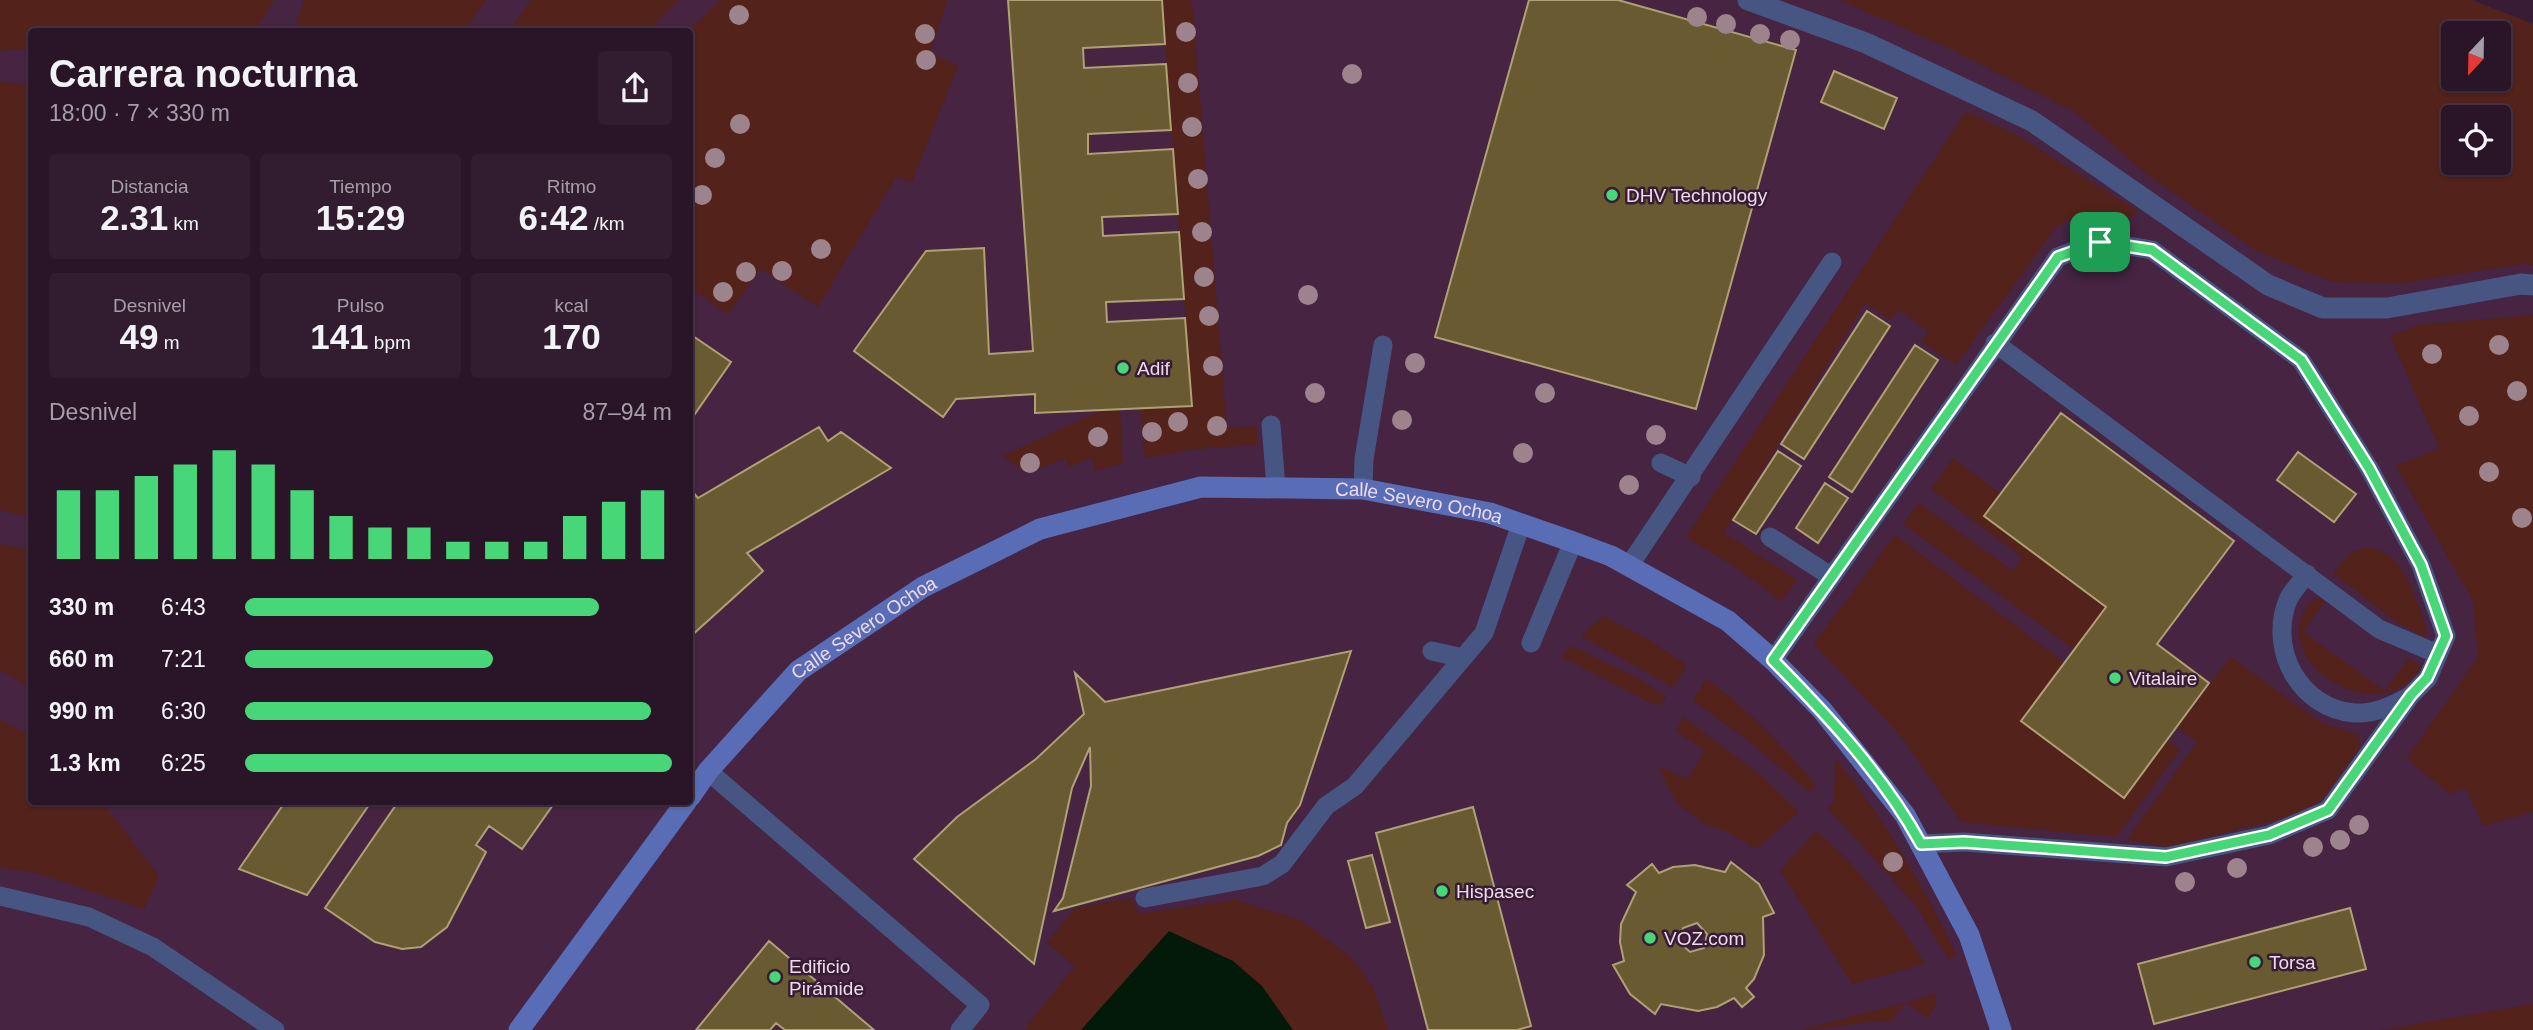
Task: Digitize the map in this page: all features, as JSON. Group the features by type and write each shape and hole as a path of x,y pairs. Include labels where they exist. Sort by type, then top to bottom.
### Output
{"street":[{"path":"1748,0 1866,43 2032,121 2268,285 2323,308 2387,308 2521,284 2533,285"},
{"name":"Calle Severo Ochoa","path":"693,791 798,671 923,587 1040,529 1201,487 1363,489 1490,513 1573,542 1629,566 1728,621 1773,660 1822,710 1905,815 1969,935 2001,1030"},
{"name":"Calle Severo Ochoa","path":"519,1030 682,805"}],"lane":[{"path":"1773,660 2058,257 2100,242 2152,250 2301,360 2369,468 2421,565 2446,636 2427,678 2411,695 2328,810 2269,835 2166,857 1964,842 1921,844"},
{"path":"1629,566 1691,477 1832,262"},
{"path":"1995,343 2379,629 2438,654"},
{"path":"1363,489 1364,459 1383,345"},
{"path":"1271,425 1276,487"},
{"path":"1661,463 1691,477"},
{"path":"1145,898 1263,876 1282,864 1326,806 1355,786 1484,633 1521,524"},
{"path":"1770,537 1832,577"},
{"path":"1531,643 1573,542"},
{"path":"2307,574 2289,598 2281,628 2285,658 2300,685 2323,704 2353,713 2384,710 2411,695"},
{"path":"1432,651 1463,658"},
{"path":"708,771 980,1005 960,1030"},
{"path":"0,896 89,917 153,947 275,1030"}],"shaded area":[{"path":"0,0 2472,0 2533,24 2533,1030 0,1030"},
{"path":"0,0 274,0 257,28 28,28 28,52 23,49 0,51"},
{"path":"305,0 486,0 466,28 297,28 296,22"},
{"path":"531,0 679,0 651,28 511,28"},
{"path":"721,0 947,0 930,53 958,66 912,182 896,177 818,307 761,269 728,314 693,290 691,28"},
{"path":"1162,0 1192,0 1227,428 1257,426 1257,445 1196,449 1145,458 1140,409 1192,406"},
{"path":"1840,0 2472,0 2533,24 2533,265 2523,264 2401,283 2332,282 2255,250 2148,175 2075,112 1946,47"},
{"path":"0,82 28,85 28,516 0,510"},
{"path":"1966,111 2018,136 2138,211 2131,218 2101,213 2083,215 2055,228 1956,365 1922,342 1929,331 1898,310 1891,320 1865,303 1724,533 1797,580 1781,601 1737,568 1686,537"},
{"path":"2533,315 2533,812 2483,826 2466,788 2449,794 2407,758 2478,657 2473,601 2396,466 2439,448 2390,336 2418,325"},
{"path":"1120,409 1123,463 1095,471 1092,458 1068,467 1066,459 1026,472 1002,456 1103,410"},
{"path":"1953,458 2001,494 1984,516 2106,607 2075,650 1903,524 1919,503 2013,571 2022,557 1931,489"},
{"path":"1895,535 2065,663 2022,721 2124,798 2167,740 2180,750 2116,837 1961,822 1900,735 1814,644"},
{"path":"0,544 28,549 28,686 0,670"},
{"path":"2365,548 2385,553 2399,566 2421,611 2426,638 2398,623 2333,573 2352,552"},
{"path":"2319,598 2325,602 2303,632 2385,691 2409,658 2421,666 2405,685 2383,693 2359,692 2335,683 2316,668 2303,649 2299,627 2309,603"},
{"path":"1604,616 1649,640 1687,665 1673,687 1581,636"},
{"path":"1572,646 1641,680 1666,697 1661,705 1653,704 1562,657"},
{"path":"2231,657 2320,722 2358,735 2360,747 2321,801 2291,816 2168,847 2127,840 2197,742 2177,727"},
{"path":"1706,679 1751,715 1791,756 1816,785 1809,792 1751,743 1693,700"},
{"path":"1683,717 1759,774 1799,812 1756,849 1726,831 1702,823 1676,802 1658,766 1687,779 1705,751 1676,731"},
{"path":"0,720 28,734 28,805 104,805 159,876 144,909 37,873 0,867"},
{"path":"1836,760 1871,806 1902,854 1957,956 1948,959 1917,907 1828,808 1833,804"},
{"path":"1816,831 1848,860 1876,893 1925,964 1852,984 1780,870"},
{"path":"1132,898 1138,914 1235,900 1300,920 1351,957 1372,986 1388,1030 1084,1030 1103,1004 1081,1030 1024,1030 1075,966 1047,943 1075,908"},
{"path":"1169,931 1233,961 1262,986 1293,1030 1081,1030"},
{"path":"1936,994 1936,1005 1928,1018 1906,1002"},
{"path":"1906,1002 1890,1022 1801,1030"},
{"path":"2533,1004 2533,1030 2380,1030"}],"building":[{"path":"1008,0 1162,0 1165,44 1083,48 1084,68 1166,64 1171,130 1088,134 1088,154 1173,149 1178,214 1102,217 1103,236 1179,232 1184,299 1106,302 1107,322 1185,318 1192,406 1035,413 1035,394 956,399 943,417 854,351 926,251 984,248 989,354 1033,351"},
{"path":"1529,0 1618,0 1796,50 1696,409 1435,337"},
{"path":"1834,71 1897,98 1884,129 1821,102"},
{"path":"1867,311 1890,326 1804,459 1781,444"},
{"path":"693,336 731,362 693,417"},
{"path":"1915,345 1938,360 1852,492 1829,477"},
{"path":"2061,413 2234,541 2157,644 2209,683 2124,798 2021,721 2106,607 1984,516"},
{"path":"819,427 828,441 841,432 891,468 747,553 763,571 693,634 693,492 698,498"},
{"path":"1778,451 1801,466 1756,534 1733,520"},
{"path":"2298,452 2356,494 2334,522 2277,480"},
{"path":"1825,483 1848,498 1818,543 1796,528"},
{"path":"1351,651 1300,805 1287,823 1281,845 1258,856 1054,911 1063,898 1091,786 1090,747 1072,788 1034,964 914,859 957,817 1036,759 1084,714 1075,673 1105,702"},
{"path":"283,805 369,805 307,895 239,869"},
{"path":"396,805 553,805 522,849 489,826 476,845 486,852 447,927 421,947 402,949 375,942 325,908"},
{"path":"1473,807 1531,1026 1517,1030 1428,1030 1376,833"},
{"path":"1372,855 1390,922 1366,928 1348,861"},
{"name":"VOZ.com","path":"1731,862 1759,884 1774,913 1763,917 1764,955 1754,979 1746,988 1754,997 1742,1007 1734,998 1717,1007 1698,1011 1661,1004 1655,1014 1630,994 1613,965 1624,961 1620,942 1621,924 1636,892 1627,885 1652,864 1659,873 1673,867 1695,865 1725,872","holes":["1697,923 1707,934 1704,948 1690,952 1679,942 1683,928"]},
{"path":"2350,908 2366,969 2154,1024 2138,964"},
{"name":"Edificio Pirámide","path":"769,941 874,1030 785,1030 776,1023 770,1030 696,1030"}],"place":[{"name":"DHV Technology","path":"1612,195"},
{"name":"Adif","path":"1123,368"},
{"name":"Vitalaire","path":"2115,678"},
{"name":"Hispasec","path":"1442,891"},
{"name":"VOZ.com","path":"1650,938"},
{"name":"Torsa","path":"2255,962"},
{"name":"Edificio Pirámide","path":"775,977"}],"route":[{"path":"2100,242 2152,250 2301,360 2369,468 2421,565 2446,636 2427,678 2411,695 2374,750 2328,810 2269,835 2166,857 1964,842 1921,844 1905,815 1822,710 1773,660 1986,354 2058,257 2100,242"}]}
